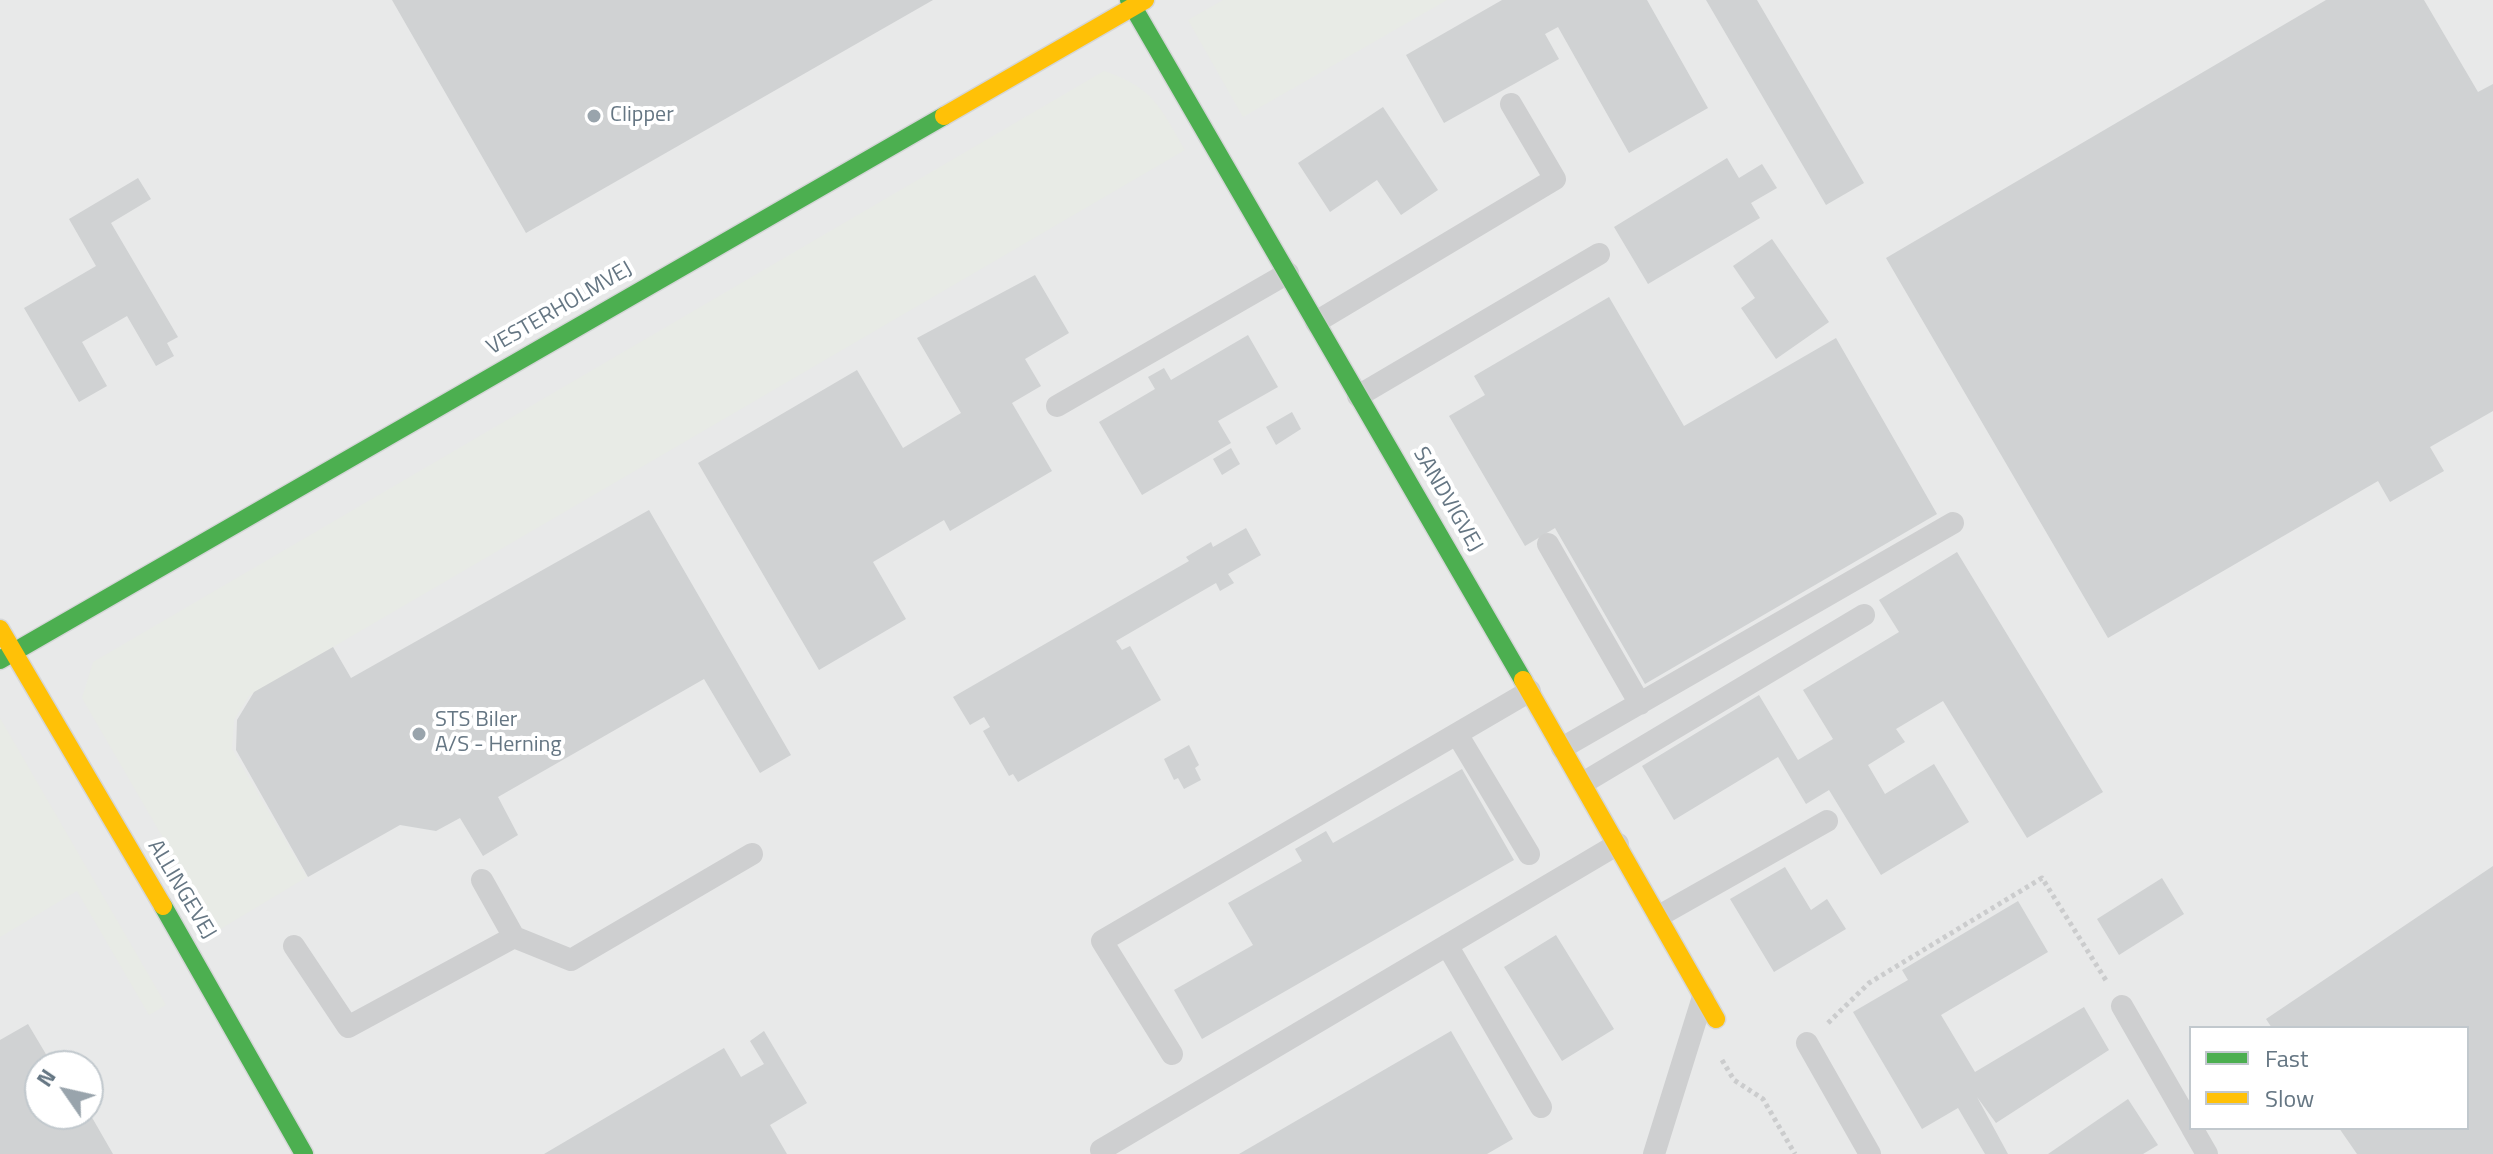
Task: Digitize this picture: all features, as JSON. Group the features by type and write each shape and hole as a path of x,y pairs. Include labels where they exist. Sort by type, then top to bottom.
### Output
{"street":[{"name":"SANDVIGVEJ","path":"1135,2 1716,1019"},
{"name":"VESTERHOLMVEJ","path":"7,656 1135,2"},
{"name":"ALLINGEVEJ","path":"0,629 7,656 214,993 304,1154"}],"lane":[{"path":"1316,322 1555,179 1511,104"},
{"path":"1358,396 1599,254"},
{"path":"1057,406 1288,273"},
{"path":"1562,748 1953,523"},
{"path":"1548,544 1640,704"},
{"path":"1583,783 1864,615"},
{"path":"1172,1054 1102,941 1530,691"},
{"path":"1457,734 1529,854"},
{"path":"1659,916 1827,821"},
{"path":"1101,1150 1618,844"},
{"path":"482,880 514,937 571,960 752,854"},
{"path":"294,946 348,1027 514,937"},
{"path":"1447,945 1541,1107"},
{"path":"1654,1154 1704,996"},
{"path":"2122,1006 2189,1122"},
{"path":"1807,1043 1870,1154"},
{"path":"2194,1130 2207,1154"}],"path":[{"path":"1807,1043 1869,983 2042,878 2122,1006"},
{"path":"1716,1019 1711,1040 1718,1053 1734,1080 1763,1099 1795,1154"}],"shaded area":[{"path":"0,0 2493,0 2493,1154 0,1154"},
{"path":"1223,0 1447,0 1243,117 1188,20"},
{"path":"1104,71 1145,92 1162,111 1185,150 249,696 234,720 232,749 307,877 217,931 82,698 93,662"},
{"path":"0,718 166,1005 149,1015 77,891 0,937"}],"building":[{"name":"Clipper","path":"392,0 933,0 526,233"},
{"path":"1502,0 1647,0 1708,108 1629,153 1558,27 1545,34 1559,59 1444,123 1406,55"},
{"path":"1706,0 1757,0 1864,183 1826,205"},
{"path":"2326,0 2424,0 2478,92 2493,84 2493,411 2430,447 2444,471 2390,502 2378,481 2108,638 1886,258"},
{"path":"1383,107 1438,190 1401,215 1377,180 1330,212 1298,163"},
{"path":"1727,158 1739,178 1762,164 1777,188 1751,203 1760,218 1648,284 1614,227"},
{"path":"138,178 151,199 111,223 178,337 167,343 174,356 156,366 127,316 82,342 107,386 79,402 24,308 96,266 69,219"},
{"path":"1772,239 1829,322 1776,359 1741,308 1755,298 1733,266"},
{"path":"1035,275 1069,333 1025,359 1041,386 1012,403 1052,471 950,531 944,520 873,562 906,619 819,670 698,463 857,370 903,448 961,413 917,338"},
{"path":"1609,297 1684,426 1836,338 1937,514 1645,684 1555,528 1525,546 1449,416 1485,395 1474,376"},
{"path":"1248,335 1278,387 1218,421 1231,443 1142,495 1099,422 1155,389 1148,377 1164,368 1171,380"},
{"path":"1292,412 1301,429 1276,445 1266,427"},
{"path":"1231,448 1240,464 1222,475 1213,459"},
{"path":"649,510 791,755 760,773 704,679 498,797 518,835 483,856 460,818 436,831 400,825 308,877 236,750 237,720 254,692 333,647 351,678"},
{"path":"1246,528 1261,555 1228,574 1234,583 1220,591 1216,583 1116,641 1122,650 1130,646 1161,700 1018,782 1013,774 1009,776 983,731 990,727 984,717 970,725 953,697 1189,561 1186,557 1211,542 1213,547"},
{"path":"1957,552 2103,792 2027,838 1943,701 1896,729 1905,742 1868,765 1885,794 1934,764 1969,822 1881,875 1829,790 1806,804 1778,757 1674,820 1642,766 1759,695 1798,760 1833,739 1803,690 1899,632 1879,600"},
{"path":"1189,745 1199,765 1195,768 1201,780 1184,789 1178,778 1174,780 1164,759"},
{"path":"1462,769 1514,860 1202,1039 1174,990 1253,945 1228,903 1302,861 1295,849 1326,831 1333,843"},
{"path":"2493,866 2493,1154 2357,1154 2340,1130 2469,1130 2469,1026 2271,1026 2266,1019"},
{"path":"1785,867 1811,910 1827,899 1846,929 1774,972 1730,899"},
{"path":"2162,878 2184,914 2119,955 2097,919"},
{"path":"2018,901 2048,952 1941,1015 1975,1072 2084,1007 2109,1050 1996,1123 1977,1097 2008,1154 1985,1154 1958,1108 1922,1129 1853,1012 1908,980 1902,970"},
{"path":"1556,935 1614,1029 1562,1061 1504,967"},
{"path":"28,1024 43,1050 24,1050 24,1130 99,1130 113,1154 0,1154 0,1040"},
{"path":"764,1031 807,1103 770,1125 787,1154 544,1154 724,1048 741,1077 764,1064 750,1041"},
{"path":"1451,1031 1513,1139 1487,1154 1239,1154"},
{"path":"2128,1099 2158,1145 2143,1154 2048,1154"}],"traffic: fast":[{"path":"1129,0 1523,680"},
{"path":"0,660 944,116"},
{"path":"163,906 304,1154"}],"traffic: slow":[{"path":"944,116 1145,0"},
{"path":"0,629 163,906"},
{"path":"1523,680 1716,1019"}],"place":[{"name":"Clipper","path":"594,116"},
{"name":"STS Biler A/S - Herning","path":"419,734"}]}
